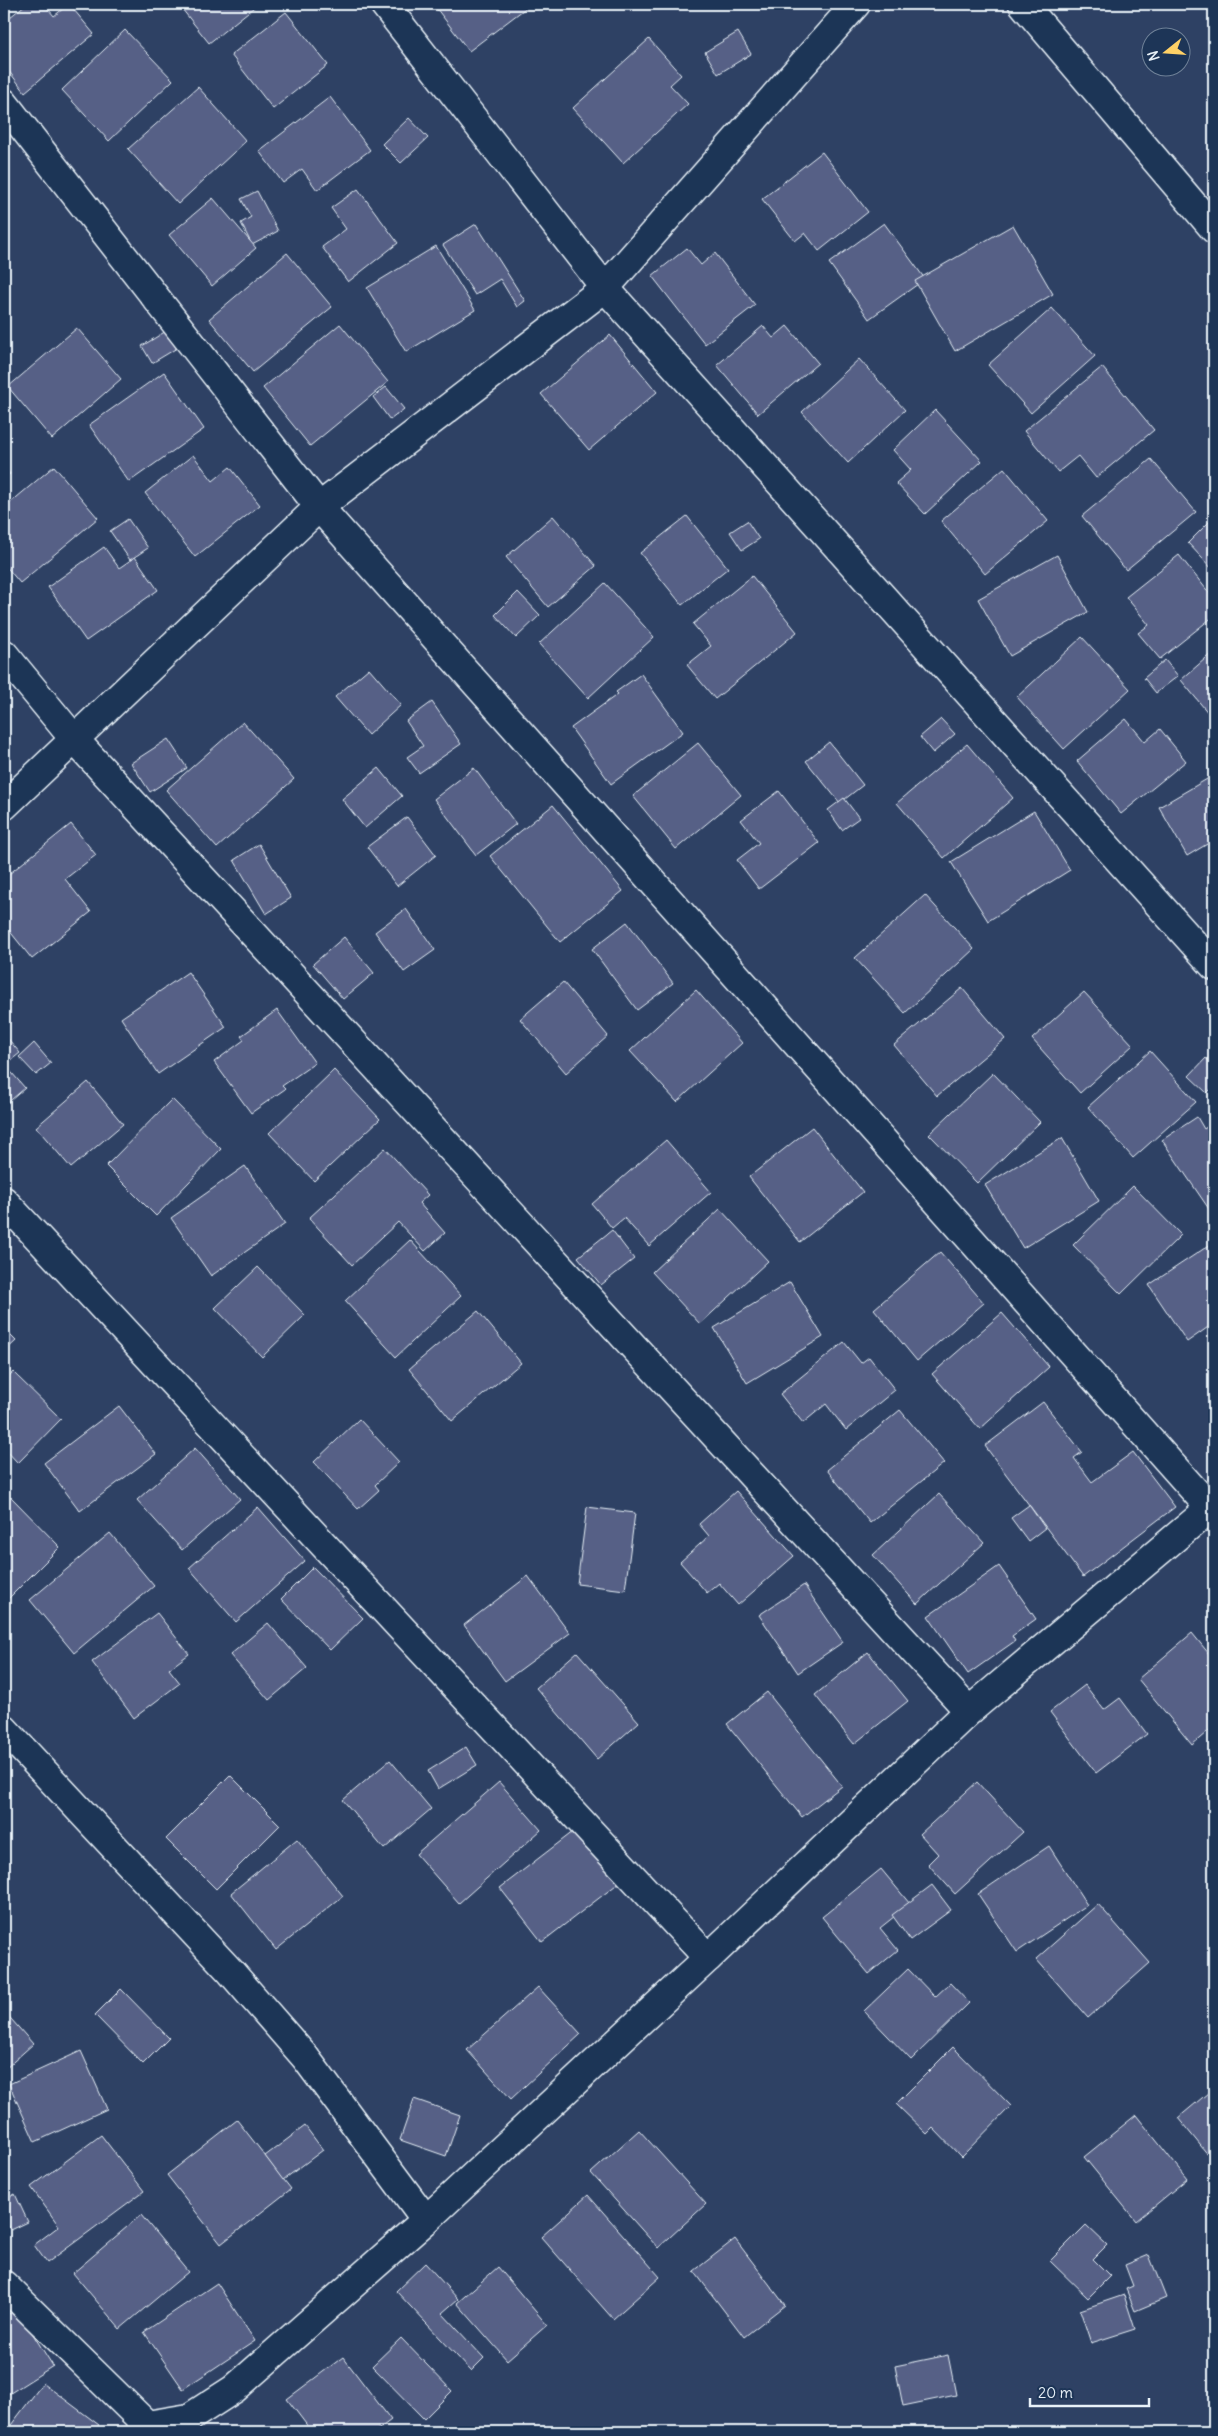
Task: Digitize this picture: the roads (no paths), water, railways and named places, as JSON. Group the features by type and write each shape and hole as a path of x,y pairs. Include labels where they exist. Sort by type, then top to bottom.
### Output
{"street":[{"path":"384,4 605,288 1214,966"},
{"path":"4,806 319,507 605,288 856,4"},
{"path":"1023,4 1214,229"},
{"path":"4,103 319,507 1212,1507 969,1711 708,1958 426,2220 234,2389 189,2418 147,2425 4,2285"},
{"path":"4,654 75,740 969,1711"},
{"path":"4,1201 708,1958"},
{"path":"4,1728 231,1972 305,2057 426,2220"}]}
